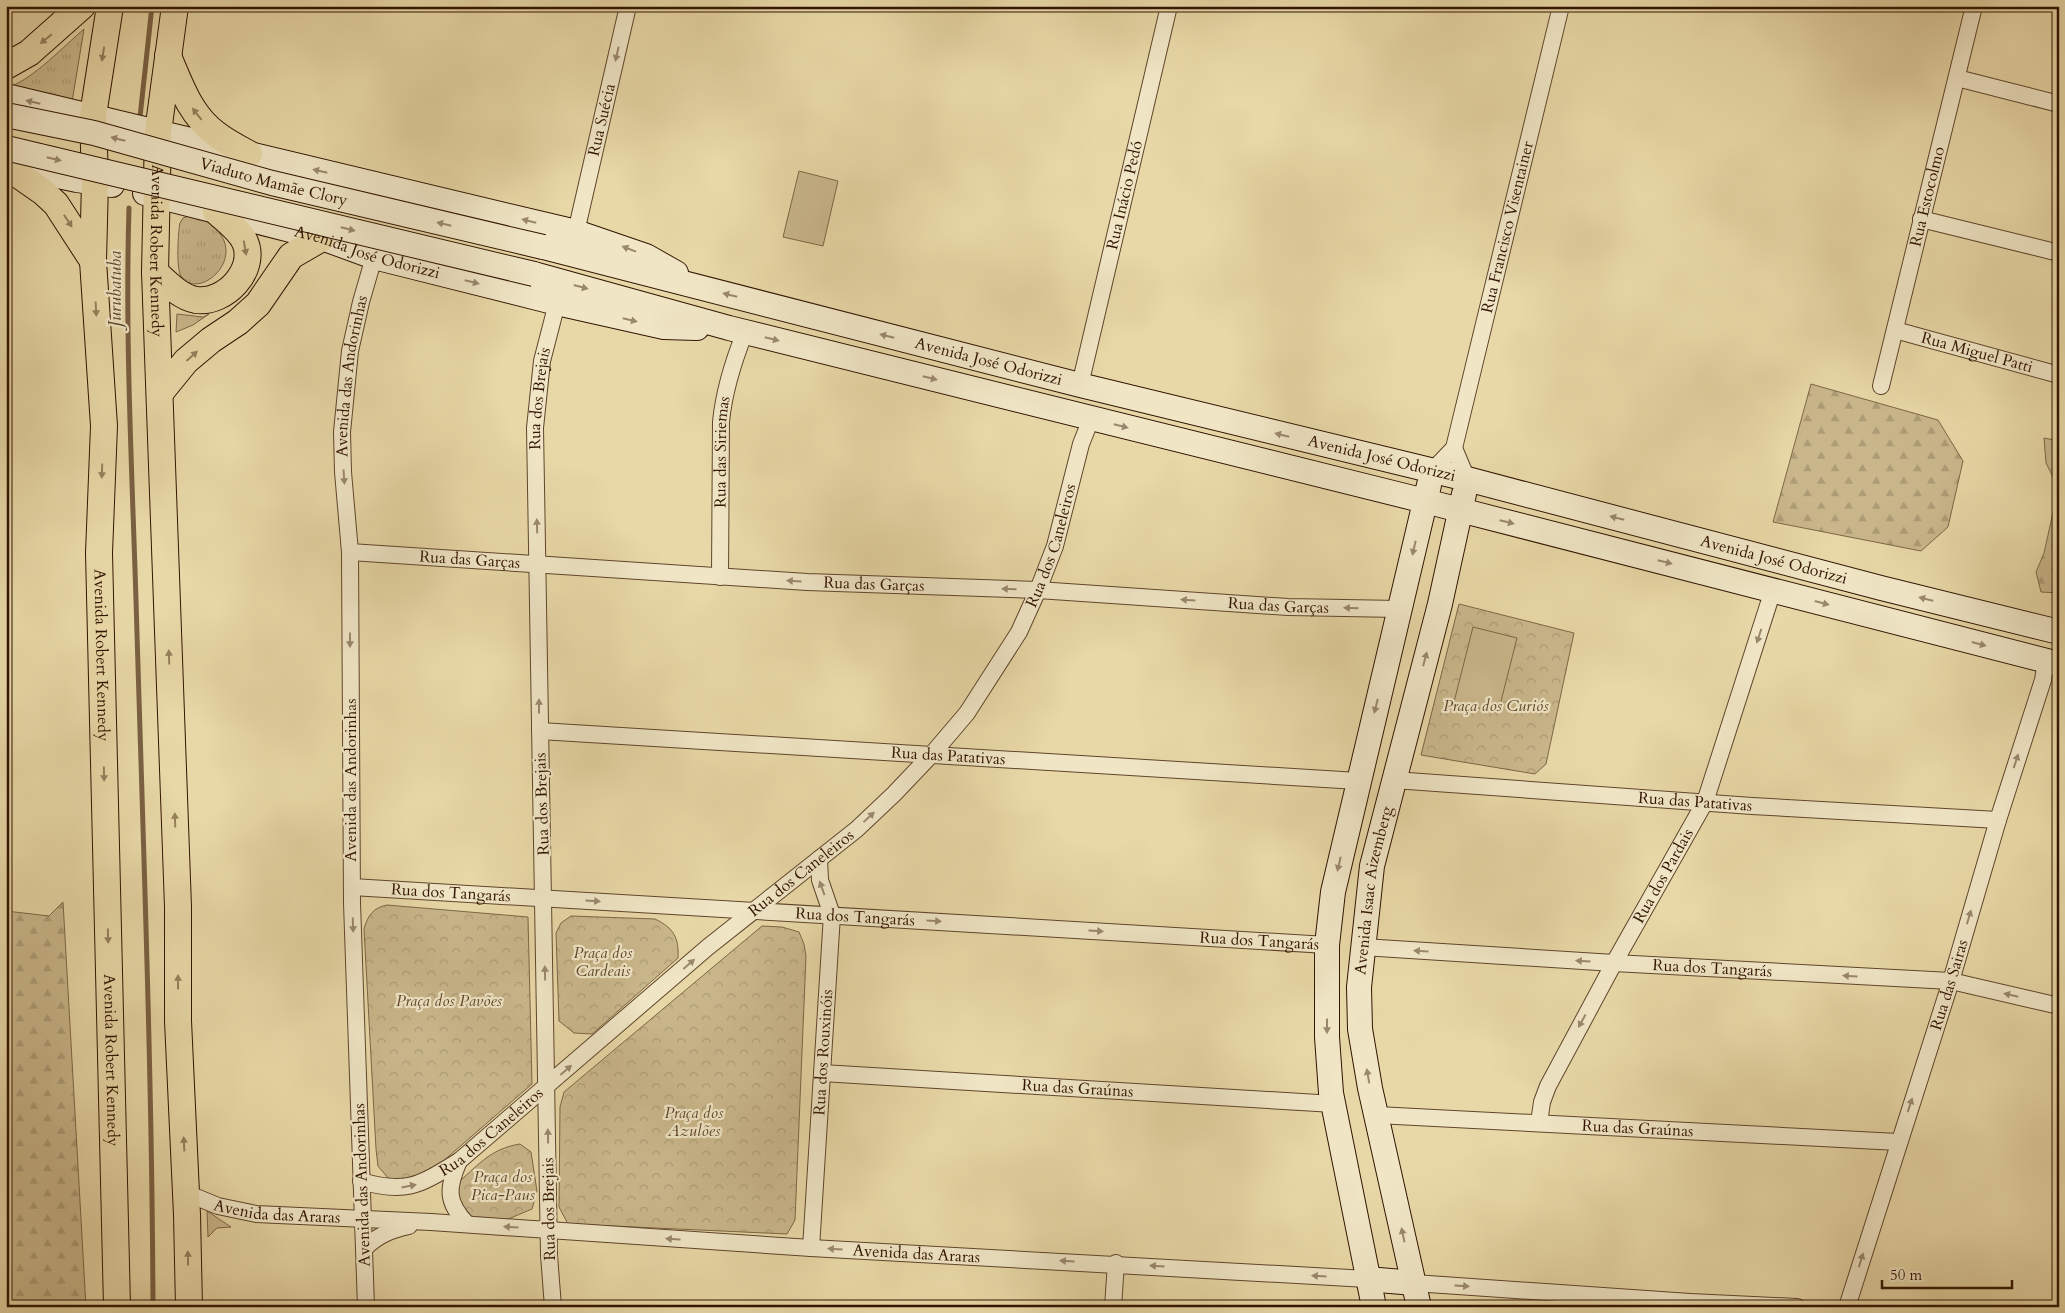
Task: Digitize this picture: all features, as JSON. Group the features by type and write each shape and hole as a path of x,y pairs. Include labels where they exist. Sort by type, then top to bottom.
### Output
{"main road":[{"path":"6,66 36,47 82,6"},
{"name":"Avenida Robert Kennedy","path":"110,6 93,115 95,182 93,261 104,426 99,552 117,1307"},
{"name":"Avenida Robert Kennedy","path":"176,6 158,132 155,272 177,897 178,1021 189,1307"},
{"path":"168,56 196,115 215,134 249,154"},
{"name":"Avenida José Odorizzi","path":"6,96 93,115 576,232 646,256 703,288"},
{"name":"Viaduto Mamãe Clory","path":"6,116 94,133 272,184 543,247"},
{"name":"Viaduto Mamãe Clory","path":"6,148 534,274"},
{"path":"6,165 56,204 93,261"},
{"name":"Avenida José Odorizzi","path":"6,165 156,195 322,238 374,257 557,303 664,327 737,330"},
{"path":"155,272 183,295 196,300 215,298 235,285 246,261 246,247 241,235 216,211"},
{"path":"160,393 186,361 211,340 238,322 258,304 291,256 322,238"},
{"name":"Avenida José Odorizzi","path":"543,247 1080,385 1467,479 1881,588 2059,632"},
{"name":"Avenida José Odorizzi","path":"534,274 737,330 1425,501 2052,663"},
{"path":"1425,501 1432,471"},
{"name":"Avenida Isaac Aizemberg","path":"1418,1307 1360,1029 1359,987 1372,866 1440,604 1467,479"},
{"name":"Avenida Isaac Aizemberg","path":"1374,1307 1334,1104 1327,1037 1327,945 1333,892 1425,501"},
{"path":"1367,1279 1414,1283"}],"street":[{"name":"Rua Suécia","path":"576,232 628,6"},
{"name":"Rua Inácio Pedó","path":"1080,385 1170,6"},
{"name":"Rua Francisco Visentainer","path":"1454,448 1561,6"},
{"name":"Rua Estocolmo","path":"1881,386 1974,6"},
{"path":"1957,78 2059,104"},
{"path":"1921,219 2059,253"},
{"name":"Avenida das Andorinhas","path":"366,1307 352,887 350,552 343,472 342,432 350,351 360,302 374,257"},
{"name":"Rua dos Brejais","path":"552,1307 549,1230 535,428 542,362 557,303"},
{"name":"Rua das Siriemas","path":"720,577 721,422 723,398 731,368 737,330"},
{"name":"Rua Miguel Patti","path":"1895,330 2059,375"},
{"name":"Rua dos Caneleiros","path":"361,1181 388,1188 405,1188 418,1184 460,1161 708,948 819,859 894,794 933,753 967,713 1019,632 1055,546 1081,444 1090,419"},
{"path":"1432,471 1454,448 1467,479"},
{"name":"Rua das Garças","path":"350,552 807,582 1038,590 1288,607 1399,609"},
{"name":"Rua dos Pardais","path":"1539,1123 1542,1102 1548,1086 1704,802 1773,590"},
{"name":"Rua das Sairas","path":"1847,1307 1898,1142 1951,981 1998,820 2043,680 2052,663"},
{"name":"Rua das Patativas","path":"540,731 933,753 1358,780"},
{"name":"Rua das Patativas","path":"1394,780 1998,820"},
{"name":"Rua dos Rouxinóis","path":"811,1248 832,916 820,880 819,859"},
{"name":"Rua dos Tangarás","path":"352,887 1327,945"},
{"name":"Rua dos Tangarás","path":"1363,947 1951,981 2059,1006"},
{"name":"Rua das Graúnas","path":"822,1073 1334,1104"},
{"name":"Rua das Graúnas","path":"1377,1115 1898,1142"},
{"path":"460,1161 449,1194 456,1213 467,1224"},
{"name":"Avenida das Araras","path":"186,1193 218,1206 256,1214 467,1224 811,1248 1116,1263 1367,1279"},
{"name":"Avenida das Araras","path":"365,1248 378,1236 390,1231 431,1222"},
{"path":"1113,1307 1116,1263"},
{"path":"1414,1283 1690,1302 1797,1307"}],"green space":[{"path":"84,29 72,102 11,86 39,69"},
{"path":"799,171 838,181 823,246 783,237"},
{"path":"189,216 199,218 211,224 221,235 226,246 225,257 221,267 214,276 196,284 188,282 181,276 178,266 180,223 183,218"},
{"path":"177,314 203,317 209,314 193,325 176,332"},
{"path":"1811,384 1938,420 1963,461 1948,527 1921,551 1773,522"},
{"path":"2044,438 2059,441 2059,593 2041,592 2036,572 2044,553 2054,508 2055,481 2046,463"},
{"name":"Praça dos Curiós","path":"1459,604 1574,633 1546,764 1535,774 1421,755"},
{"path":"1473,627 1517,638 1498,713 1454,702"},
{"path":"63,902 86,1307 6,1307 6,911 49,916"},
{"name":"Praça dos Pavões","path":"387,905 528,917 532,1084 426,1176 400,1180 388,1178 378,1166 364,929 372,913 378,908"},
{"name":"Praça dos Cardeais","path":"571,916 655,919 671,930 678,945 678,958 592,1034 574,1033 559,1021 556,933 561,923"},
{"name":"Praça dos Azulões","path":"762,926 782,927 799,932 806,956 795,1220 787,1234 568,1224 559,1207 560,1107 564,1092"},
{"name":"Praça dos Pica-Paus","path":"520,1144 531,1152 537,1191 532,1209 506,1220 476,1220 463,1213 455,1185 492,1154 509,1146"},
{"path":"207,1211 231,1227 217,1228 208,1237"}],"waterway":[{"name":"Jurubatuba","path":"140,117 152,6"},
{"path":"129,208 128,355 147,954 153,1307"}]}
